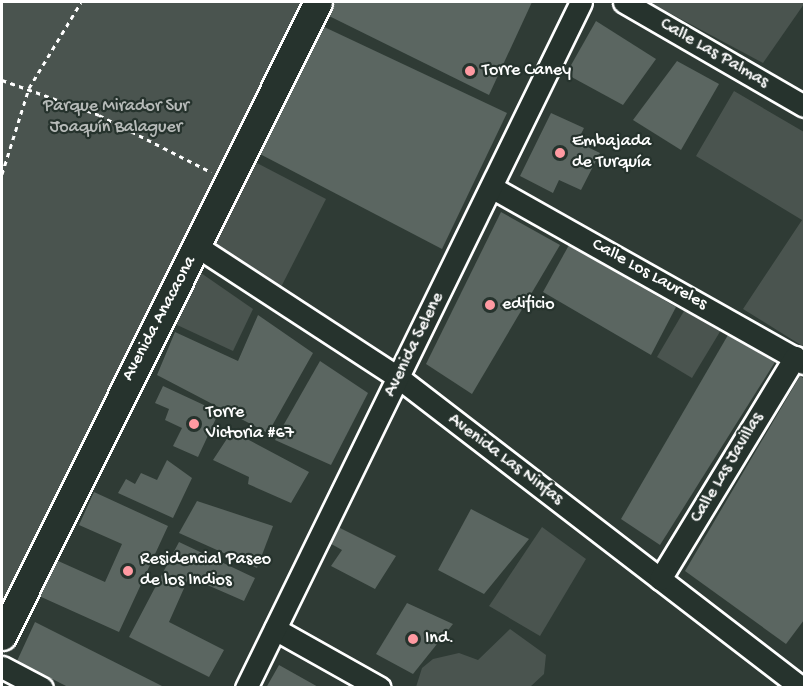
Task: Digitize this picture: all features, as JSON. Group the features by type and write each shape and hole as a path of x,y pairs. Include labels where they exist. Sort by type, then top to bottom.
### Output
{"main road":[{"name":"Avenida Anacaona","path":"2,636 198,247 318,2"}],"street":[{"name":"Avenida Selene","path":"246,687 493,188 581,2"},
{"name":"Calle Las Palmas","path":"624,2 804,106"},
{"name":"Calle Los Laureles","path":"493,188 800,360"},
{"name":"Avenida Las Ninfas","path":"198,247 399,378 802,687"},
{"name":"Calle Las Javillas","path":"660,579 800,360"},
{"path":"275,629 380,687"},
{"path":"2,667 42,687"}],"path":[{"path":"2,174 29,88 81,2"},
{"path":"2,80 99,115 218,175"}],"green space":[{"name":"Parque Mirador Sur Joaquín Balaguer","path":"2,2 301,2 2,611"},
{"path":"649,2 804,2 804,4 763,63"},
{"path":"734,91 804,132 804,347 743,309 802,220 696,156"},
{"path":"255,162 326,199 281,287 209,243"},
{"path":"201,273 253,309 233,351 175,324"},
{"path":"684,311 721,330 692,378 657,357"},
{"path":"542,527 586,559 540,636 489,606"},
{"path":"510,629 546,655 544,674 530,687 416,687 422,668 433,659 459,653 478,660"}],"building":[{"name":"Torre Caney","path":"331,2 532,2 489,95 325,14"},
{"path":"596,21 656,59 623,105 566,74"},
{"path":"320,25 507,113 442,249 258,153"},
{"path":"677,61 719,84 681,150 633,120"},
{"path":"551,113 584,128 577,142 600,153 581,190 559,180 553,193 520,176"},
{"name":"edificio","path":"501,212 560,245 472,394 426,364"},
{"path":"569,245 676,307 651,355 543,292"},
{"path":"258,315 313,353 268,433 157,375 175,332 238,361"},
{"path":"728,335 775,362 660,545 621,519"},
{"path":"320,361 368,393 331,465 275,440"},
{"path":"800,376 804,379 804,620 786,644 685,571"},
{"name":"Torre Victoria #67","path":"163,386 219,412 198,457 173,446 182,428 165,420 169,409 155,403"},
{"path":"232,431 309,472 291,503 248,484 249,477 213,460"},
{"path":"167,460 192,478 173,518 118,493 126,479 135,484 141,473 157,480"},
{"name":"Residencial Paseo de los Indios","path":"94,492 168,526 119,632 39,596 56,560 105,582 122,544 79,525"},
{"path":"197,501 273,526 257,568 179,533"},
{"path":"471,509 529,539 484,594 438,570"},
{"path":"336,526 396,556 375,589 331,566 342,550 326,541"},
{"path":"179,542 255,578 244,601 189,577 169,622 224,650 209,677 129,637"},
{"name":"Ind.","path":"407,603 453,624 413,674 376,654"},
{"path":"35,622 166,688 70,688 17,661"},
{"path":"279,665 320,688 266,688"}],"place":[{"name":"Torre Caney","path":"470,71"},
{"name":"Embajada de Turquía","path":"560,153"},
{"name":"edificio","path":"490,305"},
{"name":"Torre Victoria #67","path":"194,424"},
{"name":"Residencial Paseo de los Indios","path":"128,571"},
{"name":"Ind.","path":"413,639"}]}
